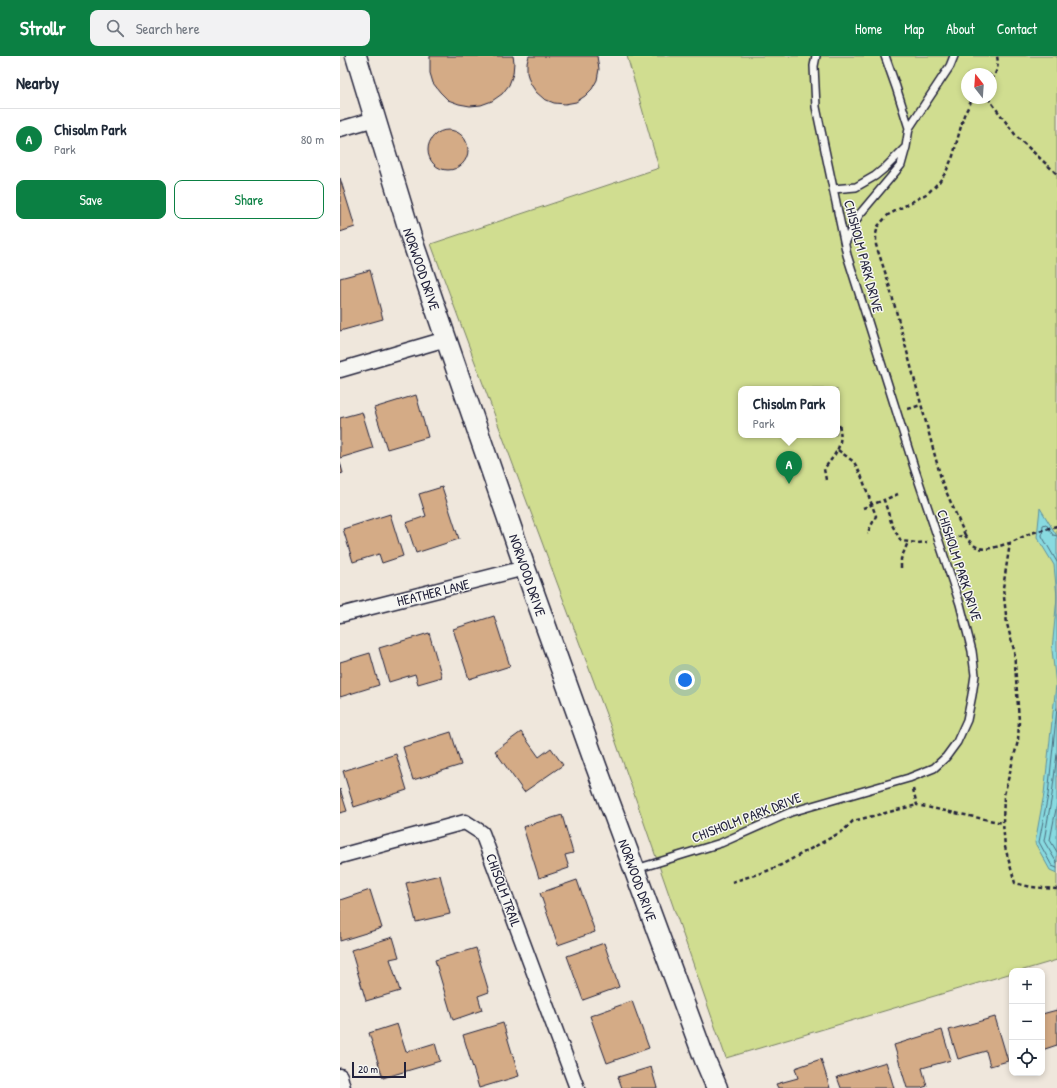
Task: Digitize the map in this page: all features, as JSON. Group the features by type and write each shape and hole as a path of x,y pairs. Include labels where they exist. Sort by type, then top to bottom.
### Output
{"main road":[{"name":"NORWOOD DRIVE","path":"356,56 412,240 525,568 634,870 703,1053 718,1088"}],"street":[{"path":"340,129 375,119"},
{"path":"340,370 446,339"},
{"name":"HEATHER LANE","path":"340,615 525,568"},
{"name":"CHISOLM TRAIL","path":"340,856 465,822 482,833 577,1088"},
{"path":"340,1076 343,1088"}],"lane":[{"name":"CHISHOLM PARK DRIVE","path":"634,870 722,843 791,812 909,778 934,768 946,757 957,742 967,720 975,675 972,651 960,604 914,467 847,255 816,107 814,66 816,56"},
{"path":"885,56 909,128"},
{"path":"845,243 859,215 901,165 909,128 950,66 954,56"},
{"path":"833,189 856,187 875,176 906,147"}],"path":[{"path":"997,56 997,68"},
{"path":"965,535 942,482 888,281 876,245 876,234 878,226 885,218 928,194 939,182 946,172 953,156 964,115 970,104"},
{"path":"992,104 1017,137 1057,174"},
{"path":"826,480 824,469 838,450 841,433 840,428"},
{"path":"838,450 854,462 873,504 876,516 867,534"},
{"path":"863,508 884,500"},
{"path":"1057,526 1031,534 1010,543 1003,588 1007,624 1014,650 1019,721 1018,742 1004,795 1002,823 1005,847 1015,883 1057,889"},
{"path":"901,568 901,559 908,542"},
{"path":"909,778 918,805"},
{"path":"732,882 767,871 781,864 830,839 843,831 853,821 918,805 1002,823"}],"green space":[{"path":"627,56 1057,56 1057,960 1030,968 1009,968 1009,974 726,1058 610,725 431,244 659,168"}],"water":[{"path":"1040,508 1057,536 1057,597 1054,565 1037,537"},
{"path":"1057,597 1057,873 1050,870 1035,843 1044,794 1056,685 1052,650"}],"building":[{"path":"430,56 513,56 513,74 509,85 502,94 492,101 481,105 470,106 459,104 448,100 433,83 430,73"},
{"path":"529,56 597,56 599,69 597,80 592,89 576,102 565,104 554,103 544,99 536,92 530,83 527,73"},
{"path":"452,130 459,133 465,139 468,150 467,158 459,167 452,170 444,170 437,167 429,158 428,146 431,139 440,131"},
{"path":"340,178 355,227 340,232"},
{"path":"370,270 383,319 340,331 340,278"},
{"path":"416,395 428,437 387,449 374,408"},
{"path":"362,412 373,448 340,458 340,418"},
{"path":"340,462 343,473 340,474"},
{"path":"442,487 459,539 416,553 406,523 426,516 419,494"},
{"path":"390,514 403,556 382,563 379,554 353,562 343,529"},
{"path":"494,616 510,666 469,679 453,629"},
{"path":"429,633 442,677 418,684 415,674 389,682 379,648"},
{"path":"370,653 379,685 340,697 340,662"},
{"path":"451,732 461,765 413,780 403,747"},
{"path":"521,732 539,757 551,748 563,765 524,792 495,751"},
{"path":"396,754 407,790 354,807 343,771"},
{"path":"340,789 347,811 340,813"},
{"path":"562,815 573,853 565,855 569,868 539,878 523,827"},
{"path":"440,875 450,914 416,922 406,883"},
{"path":"577,880 595,932 558,945 540,893"},
{"path":"370,890 382,928 340,941 340,900"},
{"path":"393,937 399,957 390,959 400,991 366,1001 351,950"},
{"path":"604,943 619,987 583,1000 567,956"},
{"path":"476,948 489,992 478,996 482,1010 453,1020 435,960"},
{"path":"632,1001 649,1048 607,1063 590,1016"},
{"path":"1057,1010 1057,1045 1045,1049 1045,1040 1045,1013"},
{"path":"995,1017 1008,1061 990,1066 986,1051 958,1059 949,1030"},
{"path":"503,1023 519,1076 479,1088 463,1035"},
{"path":"397,1024 406,1052 435,1043 440,1061 383,1078 369,1033"},
{"path":"942,1030 951,1060 922,1068 927,1086 921,1088 907,1088 894,1045"},
{"path":"821,1059 830,1088 778,1088 776,1084 798,1078 795,1068"},
{"path":"886,1062 894,1088 841,1088 837,1077"},
{"path":"651,1067 657,1088 622,1088 618,1077"}],"place":[{"name":"Chisolm Park","path":"789,484"}]}
